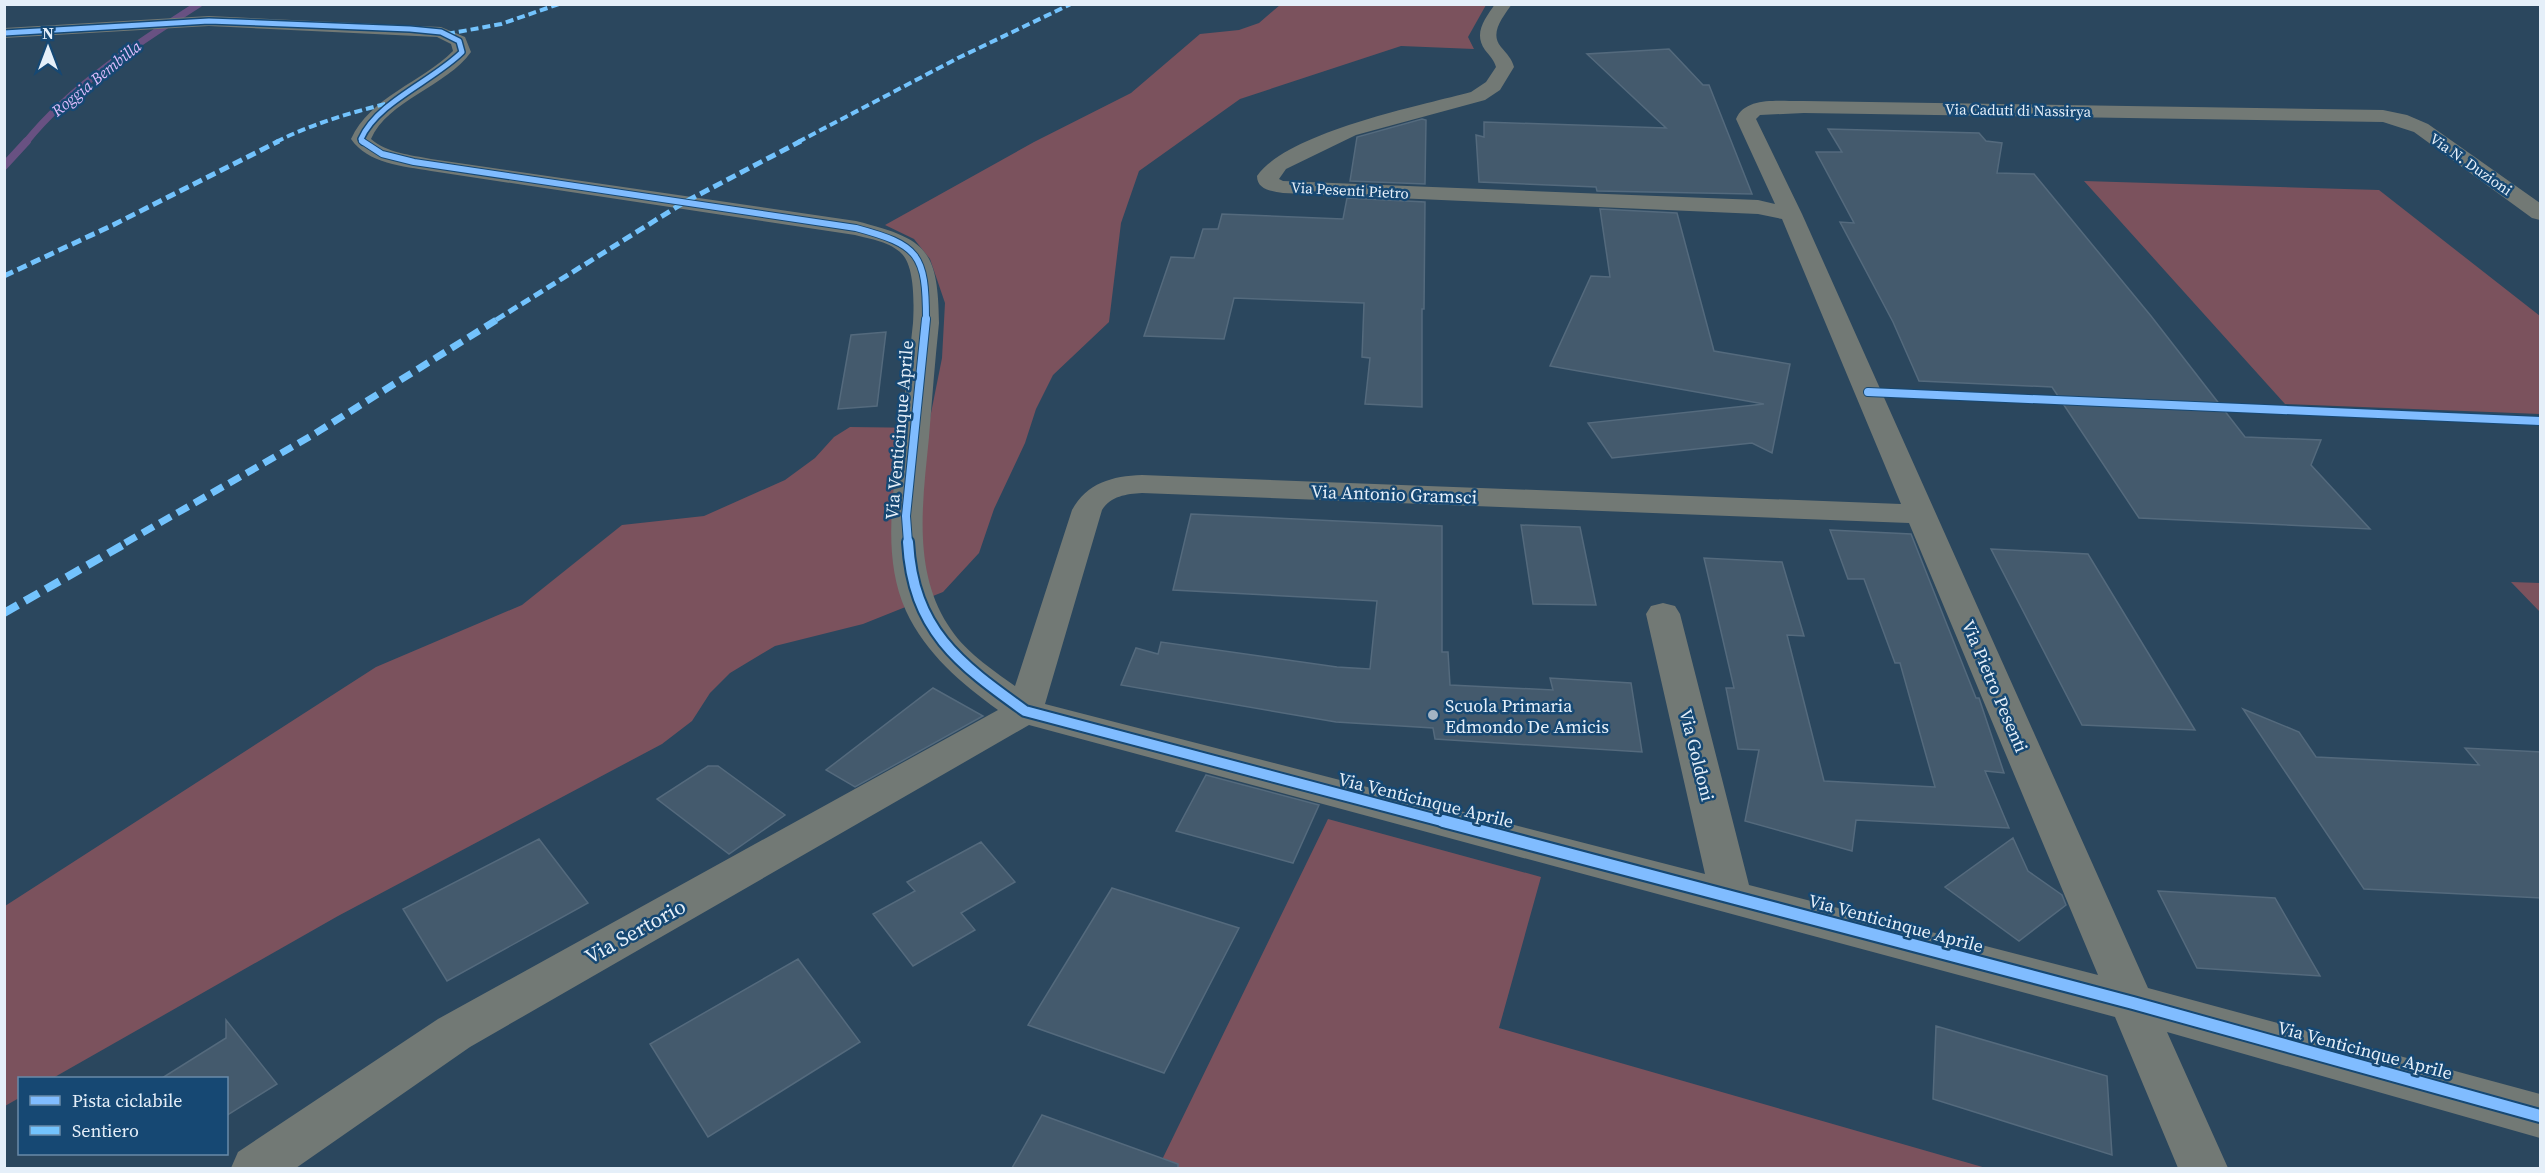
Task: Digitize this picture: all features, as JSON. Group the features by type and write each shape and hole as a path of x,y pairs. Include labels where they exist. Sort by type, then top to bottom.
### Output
{"street":[{"name":"Via Pesenti Pietro","path":"1504,4 1490,24 1487,35 1505,67 1497,82 1486,91 1471,98 1378,122 1338,135 1278,165 1269,174 1268,181 1283,187 1758,207 1786,213"},
{"name":"Via Venticinque Aprile","path":"4,33 202,21 413,29 447,34 462,45 460,54 442,71 373,119 362,134 361,139 366,147 421,163 866,230 897,240 916,256 926,291 926,312 906,516 913,584 926,620 951,654 978,678 1025,711 2133,1003 2541,1116"},
{"name":"Via Caduti di Nassirya","path":"1786,213 1746,119 1748,114 1755,109 1804,107 2190,112 2374,115 2400,119"},
{"name":"Via N. Duzioni","path":"2400,119 2421,128 2541,213"},
{"name":"Via Pietro Pesenti","path":"1786,213 1921,514 2203,1168"},
{"name":"Via Antonio Gramsci","path":"1025,711 1087,510 1097,495 1118,486 1142,484 1921,514"},
{"name":"Via Goldoni","path":"1663,614 1731,896"},
{"name":"Via Sertorio","path":"256,1168 454,1034 1025,711"}],"shaded area":[{"path":"1280,5 1486,5 1468,37 1474,49 1401,46 1240,99 1139,171 1121,223 1109,322 1053,375 1036,409 1025,443 994,509 979,553 943,592 863,624 775,646 730,673 710,693 692,721 662,744 338,916 55,1077 18,1077 18,1099 5,1106 5,906 376,667 522,605 622,525 704,516 785,480 815,458 834,437 850,427 928,428 942,358 945,303 930,259 914,239 885,225 1034,142 1131,93 1200,34 1239,30 1259,23"},
{"path":"2084,181 2379,190 2540,316 2540,414 2285,404"},
{"path":"2511,582 2540,583 2540,612"},
{"path":"1328,819 1541,877 1499,1028 1986,1168 1158,1168"}],"building":[{"path":"1669,49 1703,85 1709,85 1752,194 1597,191 1596,187 1479,182 1476,135 1484,137 1484,122 1666,128 1587,54"},
{"path":"1422,119 1426,120 1425,184 1350,181 1357,137"},
{"path":"1828,129 1979,133 1986,141 2002,143 1997,173 2034,174 2151,316 2245,437 2321,440 2311,465 2370,529 2139,518 2052,387 1919,381 1893,322 1840,222 1854,223 1816,152 1842,152"},
{"path":"1347,198 1425,202 1422,407 1365,404 1370,358 1362,357 1364,303 1234,298 1224,339 1144,336 1171,257 1194,258 1203,229 1218,229 1222,214 1343,219"},
{"path":"1600,209 1677,213 1714,351 1790,364 1772,453 1752,443 1612,458 1588,423 1764,404 1550,366 1591,276 1610,277"},
{"path":"886,332 877,406 838,409 851,335"},
{"path":"1191,514 1442,526 1442,652 1448,652 1450,685 1553,690 1550,678 1631,683 1642,752 1435,739 1433,728 1336,722 1121,685 1136,648 1158,654 1161,642 1337,667 1370,669 1377,601 1173,590"},
{"path":"1521,525 1580,527 1596,605 1533,604"},
{"path":"1830,530 1911,534 1976,698 1979,698 2004,773 1985,771 2009,828 1856,820 1852,851 1745,821 1759,750 1738,749 1726,688 1734,688 1704,558 1782,562 1804,636 1787,635 1824,781 1935,787 1900,663 1895,663 1864,579 1848,579"},
{"path":"1991,549 2088,554 2195,730 2082,725"},
{"path":"933,688 983,716 855,787 826,770"},
{"path":"2243,709 2299,732 2316,757 2479,765 2465,748 2541,752 2541,898 2364,889"},
{"path":"708,766 718,766 785,815 729,854 657,799"},
{"path":"1206,775 1319,805 1293,863 1176,831"},
{"path":"2013,838 2028,871 2062,895 2066,905 2019,941 1945,887"},
{"path":"539,839 588,903 447,981 403,909"},
{"path":"981,842 1015,882 961,913 975,930 913,966 873,914 915,891 907,882"},
{"path":"1112,888 1239,928 1164,1073 1028,1025"},
{"path":"2158,891 2275,898 2320,976 2197,968"},
{"path":"798,959 860,1042 708,1137 650,1044"},
{"path":"226,1020 277,1084 228,1115 228,1077 164,1077 226,1038"},
{"path":"1936,1026 2107,1076 2112,1155 1933,1099"},
{"path":"1042,1115 1178,1164 1178,1168 1012,1168"}],"waterway":[{"name":"Roggia Bembilla","path":"26,142 64,102 107,66 199,4"},
{"name":"Roggia Bembilla","path":"4,166 27,141"}],"marked path":[{"path":"447,34 501,24 559,4"},
{"path":"4,613 311,436 683,203 958,58 1071,4"},
{"path":"4,276 113,225 304,128 335,117 389,103"}],"cycle path":[{"path":"4,33 209,21 441,32 459,41 462,52 438,73 375,118 365,129 361,139 372,150 403,160 431,165 856,228 890,237 911,249 918,260 926,291 926,323 906,516 908,553 914,584 922,610 935,632 951,652 971,671 1025,711 2133,1003 2540,1116"},
{"path":"1868,392 2540,421"}],"place":[{"name":"Scuola Primaria Edmondo De Amicis","path":"1433,715"}]}
